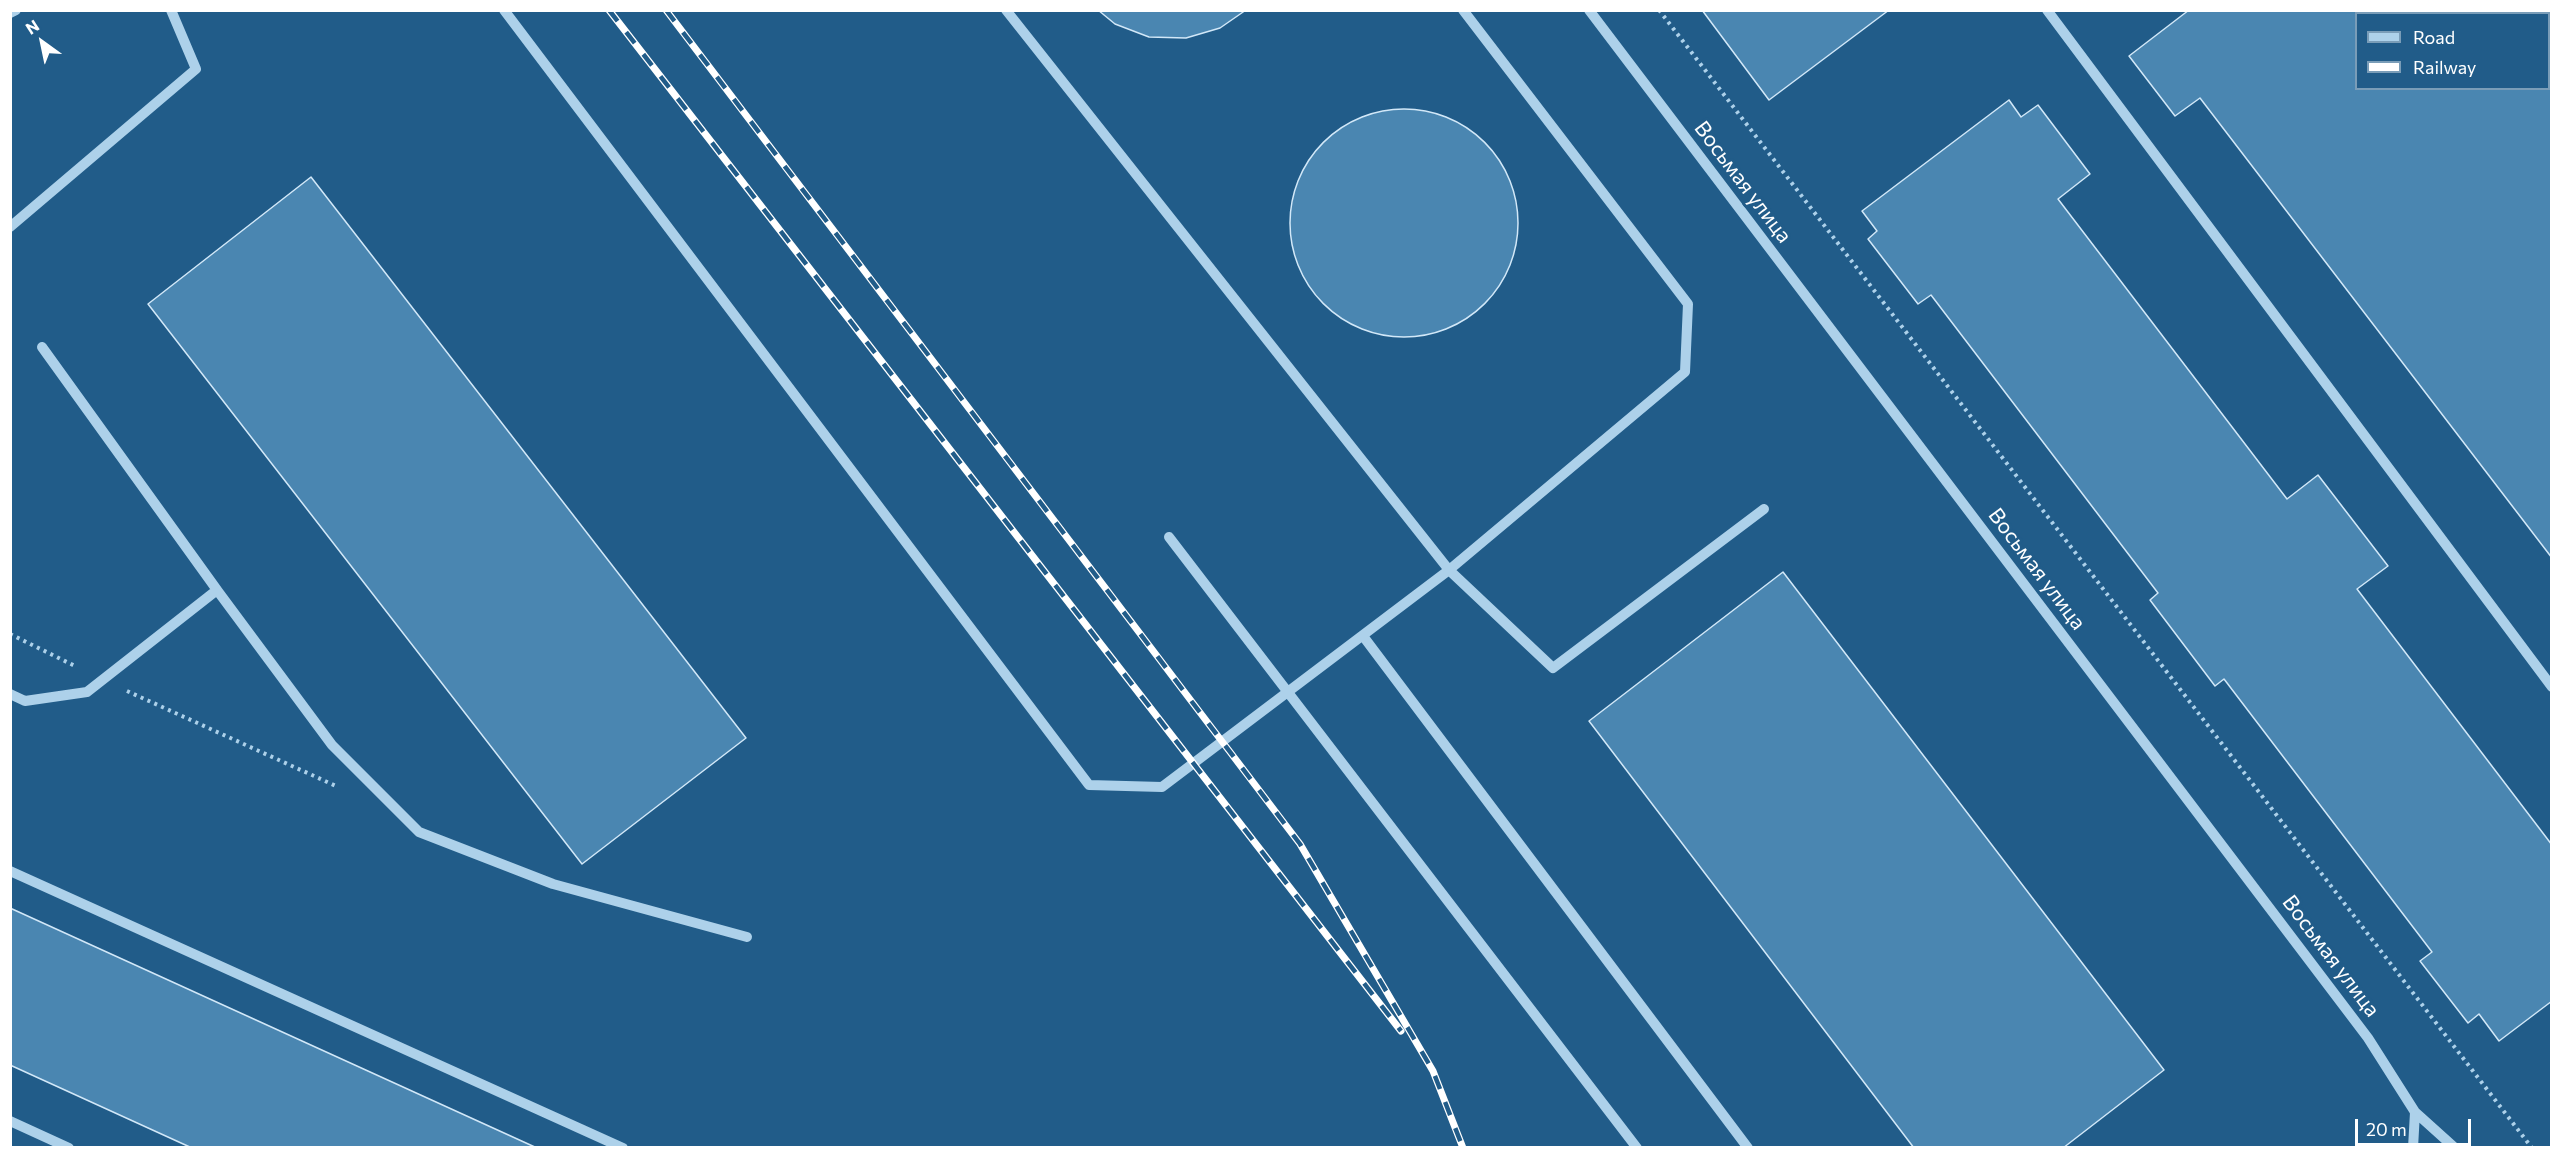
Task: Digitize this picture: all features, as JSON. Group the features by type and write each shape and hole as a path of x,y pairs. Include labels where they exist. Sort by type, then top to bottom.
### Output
{"street":[{"path":"10,13 16,10"},
{"path":"10,227 196,69 171,10"},
{"path":"504,10 1089,785 1162,787 1449,570 1685,372 1688,304 1463,10"},
{"path":"1006,10 1449,570 1552,668 1764,509"},
{"name":"Восьмая улица","path":"1589,10 2368,1038 2415,1112 2455,1148"},
{"path":"2047,10 2552,687"},
{"path":"42,347 332,745 419,832 553,884 747,937"},
{"path":"1169,537 1636,1148"},
{"path":"10,694 25,701 87,692 217,590"},
{"path":"1362,636 1748,1148"},
{"path":"10,871 623,1148"},
{"path":"2413,1148 2415,1112"},
{"path":"10,1121 69,1148"}],"path":[{"path":"1659,10 2532,1148"},
{"path":"10,634 102,680 346,791 383,796"}],"building":[{"path":"1098,10 1246,10 1220,28 1186,38 1149,37 1115,24"},
{"path":"1702,10 1889,10 1769,100"},
{"path":"2189,10 2552,10 2552,558 2200,98 2175,116 2129,56"},
{"path":"2009,100 2021,117 2038,105 2090,174 2058,199 2287,499 2318,475 2388,566 2357,589 2552,845 2552,1001 2499,1041 2479,1014 2468,1023 2420,961 2432,952 2224,679 2215,686 2150,600 2158,593 1931,295 1918,304 1868,239 1877,231 1862,211"},
{"path":"1393,109 1415,109 1458,122 1485,142 1505,169 1516,201 1518,223 1516,245 1505,277 1485,304 1458,324 1437,332 1415,337 1393,337 1350,324 1323,304 1303,277 1295,256 1290,234 1290,212 1303,169 1323,142 1350,122 1371,114"},
{"path":"311,177 746,738 582,864 148,304"},
{"path":"1783,572 2164,1070 2063,1148 1914,1148 1589,721"},
{"path":"10,908 537,1148 192,1148 10,1065"}],"railway":[{"path":"609,10 1401,1031"},
{"path":"666,10 1300,844 1433,1071 1463,1148"}]}
